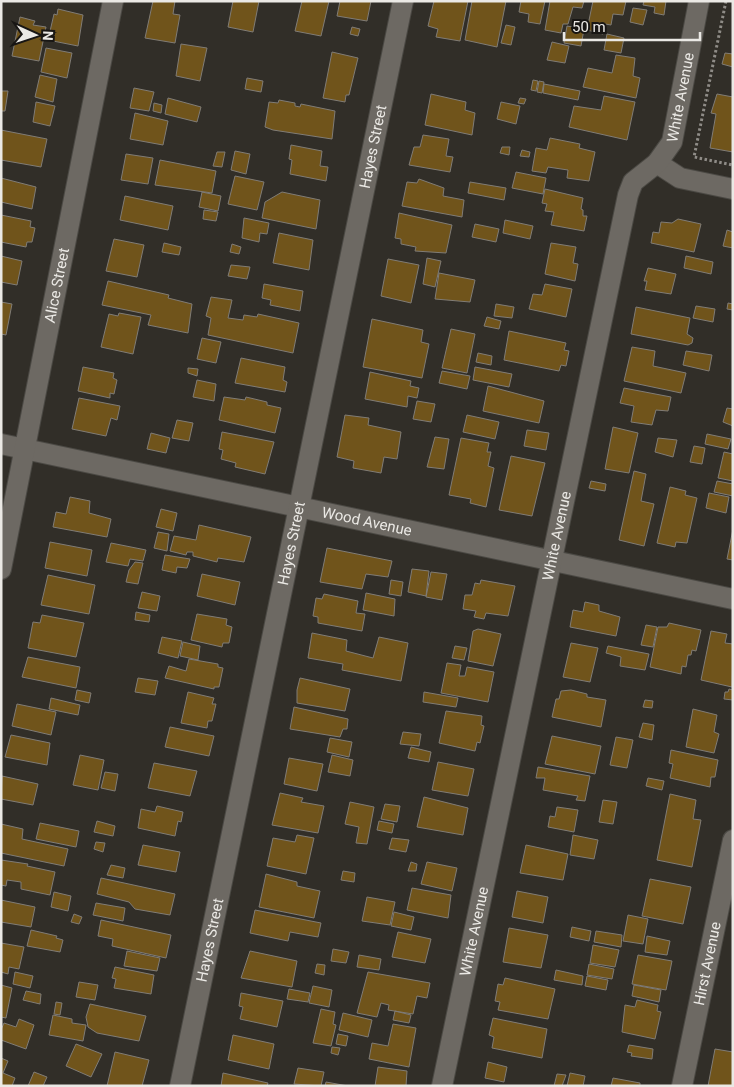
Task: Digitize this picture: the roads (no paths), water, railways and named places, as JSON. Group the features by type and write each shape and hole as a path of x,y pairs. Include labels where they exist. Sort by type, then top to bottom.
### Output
{"street":[{"name":"Alice Street","path":"1,569 113,1"},
{"name":"Hayes Street","path":"180,1086 403,1"},
{"name":"White Avenue","path":"442,1086 628,195 635,179 657,163 668,150 674,136 699,1"},
{"path":"657,163 680,178 733,189"},
{"name":"Wood Avenue","path":"1,444 551,562 733,599"},
{"name":"Hirst Avenue","path":"682,1086 733,840"}]}
